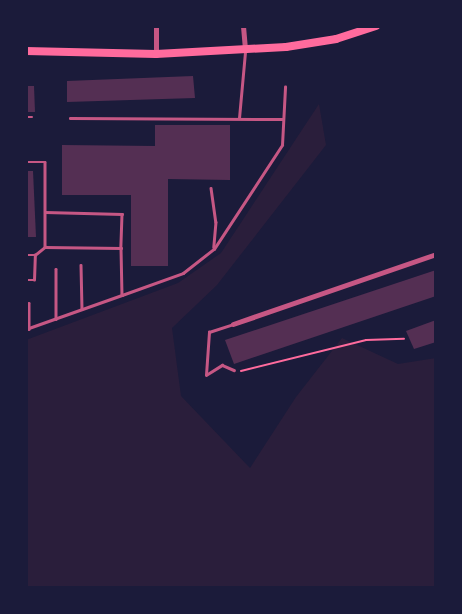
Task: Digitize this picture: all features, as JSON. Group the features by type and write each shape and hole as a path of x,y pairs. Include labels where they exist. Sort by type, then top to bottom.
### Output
{"main road":[{"path":"26,51 156,54 245,50 336,39 376,26"}],"street":[{"path":"156,26 156,54"},
{"path":"243,26 245,50"},
{"path":"233,324 436,254"}],"lane":[{"path":"239,119 245,50"},
{"path":"29,302 28,329 183,273 214,249 282,145 285,87"},
{"path":"26,117 32,117"},
{"path":"70,118 284,119"},
{"path":"26,162 45,162 45,247"},
{"path":"211,188 216,222 214,249"},
{"path":"45,212 122,214 122,295"},
{"path":"26,255 35,255 45,247 121,248"},
{"path":"26,280 34,280 35,255"},
{"path":"81,265 82,309"},
{"path":"56,269 56,319"},
{"path":"233,324 209,332 206,375 222,365 234,370"}],"path":[{"path":"234,370 248,372 366,340 404,339"}],"shaded area":[{"path":"319,104 326,145 217,285 172,328 181,396 250,468 296,397 342,338 398,364 436,358 436,588 26,588 26,340 178,283 221,253"}],"building":[{"path":"193,76 195,98 67,102 67,81"},
{"path":"26,86 34,86 35,112 26,112"},
{"path":"155,125 230,125 230,180 168,179 168,266 131,266 131,195 62,195 62,145 155,146"},
{"path":"26,171 33,171 36,237 26,237"},
{"path":"436,270 436,296 234,364 225,340"},
{"path":"436,320 436,342 414,349 406,331"}]}
